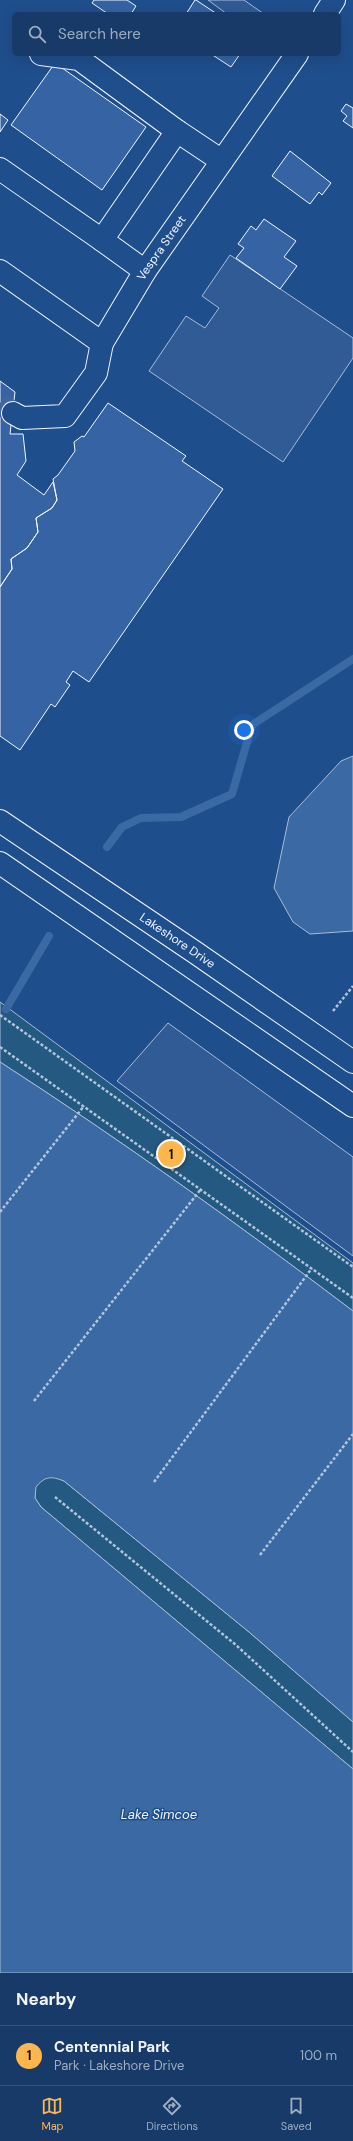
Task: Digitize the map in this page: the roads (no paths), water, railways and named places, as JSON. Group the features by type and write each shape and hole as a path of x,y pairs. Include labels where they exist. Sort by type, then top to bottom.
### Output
{"main road":[{"path":"326,12 334,0"},
{"path":"56,56 79,59 177,131 222,161"},
{"name":"Vespra Street","path":"13,413 22,418 65,416 96,373 102,343 145,271 296,56"},
{"path":"102,240 177,131"},
{"path":"0,169 145,271"},
{"path":"0,271 102,343"},
{"name":"Lakeshore Drive","path":"0,821 196,953 353,1062"},
{"path":"0,863 353,1106"}],"water":[{"path":"353,756 353,931 310,934 293,922 274,888 289,817 341,761"},
{"name":"Lake Simcoe","path":"0,1062 179,1183 353,1311 353,1722 249,1632 64,1481 55,1478 45,1479 36,1487 35,1498 41,1507 353,1769 353,1973 0,1973"}],"waterway":[{"path":"107,847 122,827 141,818 181,817 232,794 252,725 353,659"},
{"path":"6,1009 49,936"}],"tunnel":[{"path":"0,403 13,413"}],"place":[{"name":"Centennial Park","path":"171,1154"}]}
